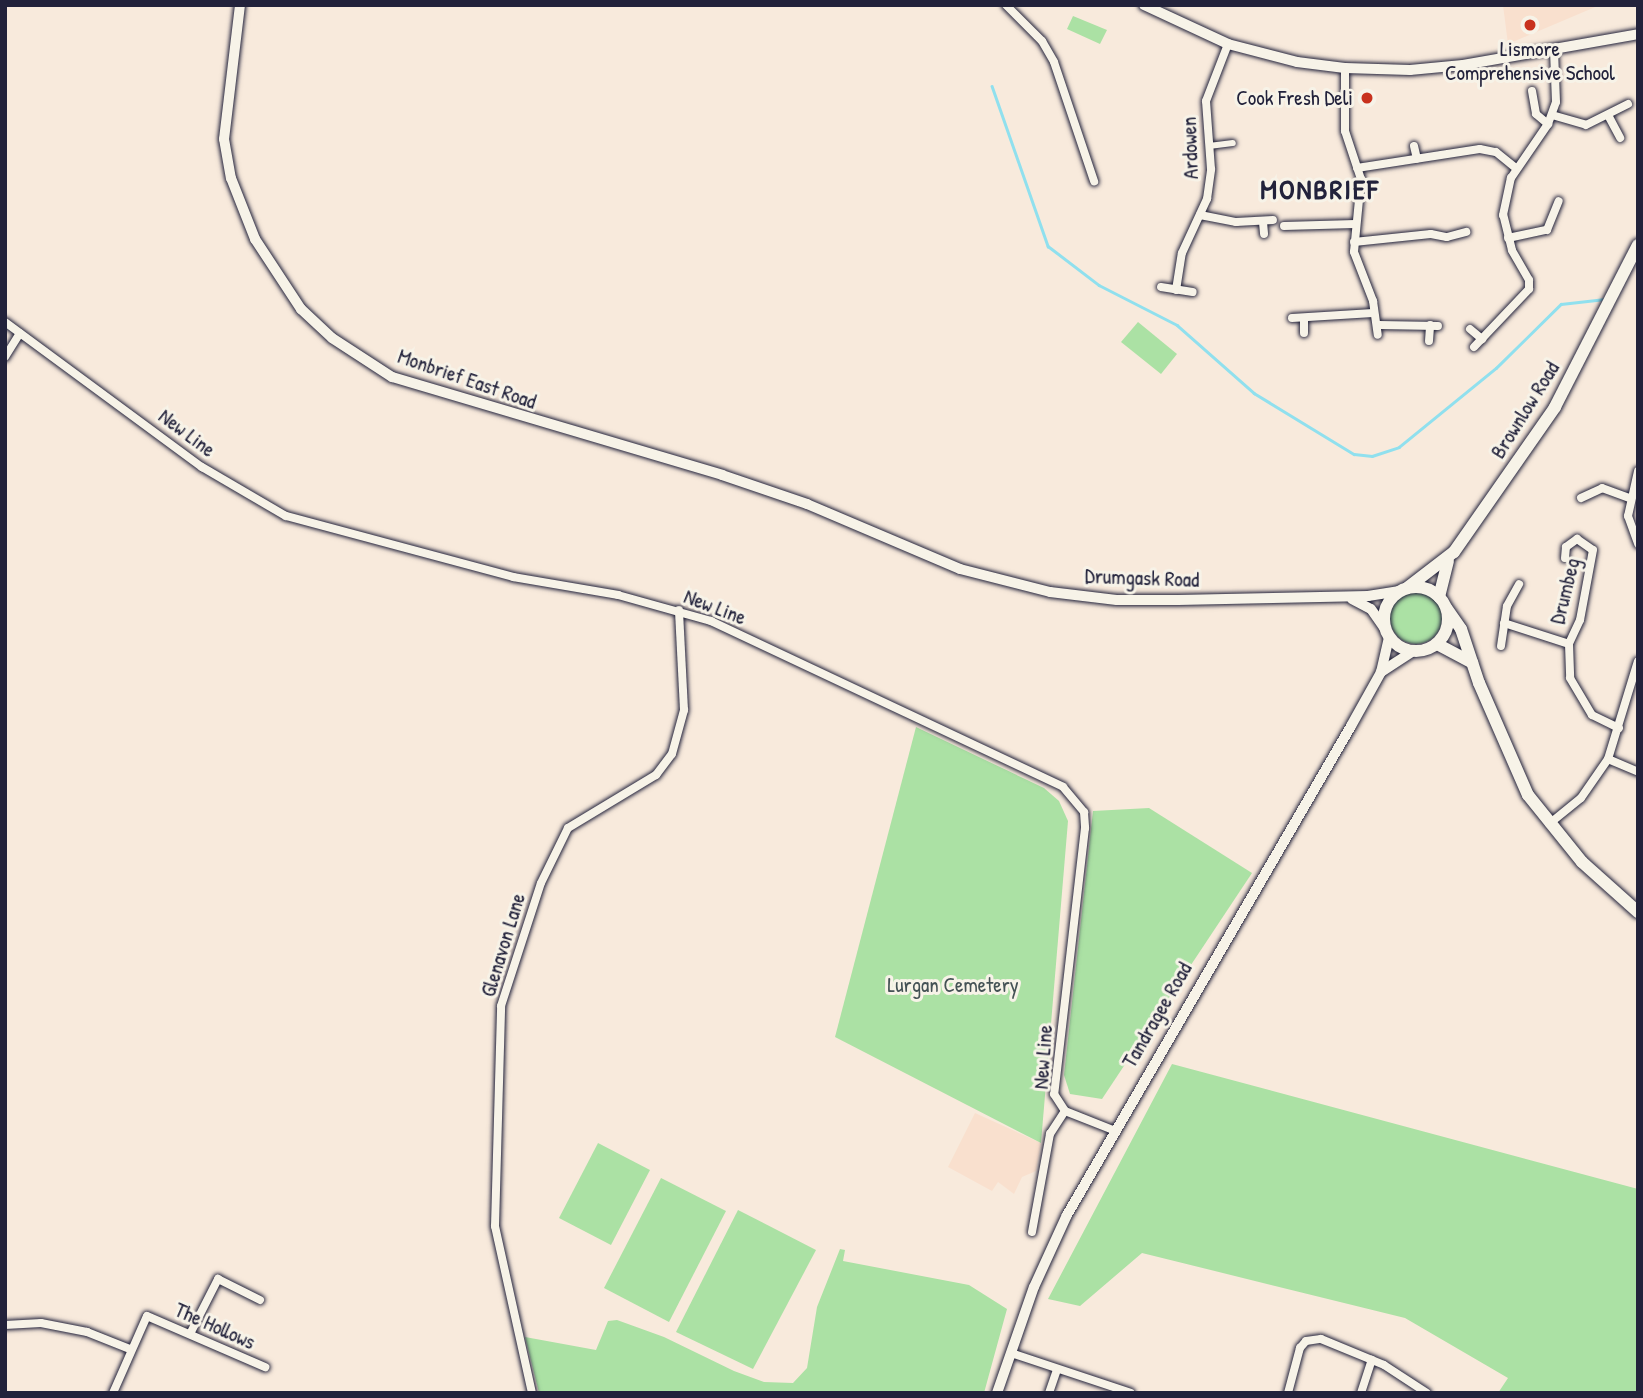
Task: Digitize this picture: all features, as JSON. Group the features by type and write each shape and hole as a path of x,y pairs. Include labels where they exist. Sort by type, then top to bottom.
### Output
{"main road":[{"name":"Brownlow Road","path":"1439,597 1442,573 1555,407 1638,245"},
{"name":"Brownlow Road","path":"1404,590 1454,552"},
{"path":"1447,609 1446,631 1437,645 1412,652 1387,634 1385,610 1404,590 1424,588 1439,597 1461,629 1472,664 1515,771 1549,824 1590,870 1638,912"},
{"path":"1437,645 1472,664"}],"street":[{"name":"Monbrief East Road","path":"240,5 224,139 231,178 255,239 278,279 332,338 392,377 424,389 722,475 807,504 943,562"},
{"path":"1006,5 1042,41 1054,62 1094,181"},
{"path":"1144,5 1228,44 1297,62 1345,68 1428,69 1638,34"},
{"name":"Ardowen","path":"1175,290 1182,253 1200,215 1211,179 1206,101 1228,44"},
{"path":"1474,347 1529,289 1529,279 1508,239 1503,215 1516,168 1550,119 1558,85 1554,49"},
{"path":"1345,68 1345,131 1361,191 1354,242 1357,268 1370,289 1373,313 1379,325 1378,335"},
{"path":"1531,91 1536,114 1586,125 1628,104"},
{"path":"1608,115 1620,138"},
{"path":"1209,146 1233,143"},
{"path":"1414,146 1417,159"},
{"path":"1357,168 1480,149 1496,152 1516,168"},
{"path":"1508,239 1547,230 1559,201"},
{"path":"1200,215 1263,222 1273,220"},
{"path":"1263,222 1264,234"},
{"path":"1284,226 1355,224"},
{"path":"1354,242 1431,234 1447,237 1466,232"},
{"path":"1161,288 1194,292"},
{"path":"1292,318 1373,313"},
{"path":"1304,318 1304,333"},
{"name":"New Line","path":"5,322 202,467 286,516 513,577 679,610 910,714 1063,788 1076,799 1085,828 1054,1094 1065,1111 1113,1130"},
{"path":"1379,325 1434,325 1429,341"},
{"path":"1470,328 1482,339"},
{"path":"5,357 20,333"},
{"path":"1638,471 1629,498 1630,528 1638,544"},
{"path":"1581,498 1602,488 1629,498"},
{"name":"Drumbeg","path":"1566,558 1566,547 1577,539 1593,550 1580,620 1569,644 1570,678 1580,699 1592,715 1619,727"},
{"name":"Drumgask Road","path":"943,562 960,569 1050,592 1117,600 1343,597 1404,590"},
{"path":"1502,646 1510,596 1519,584"},
{"path":"1343,597 1371,609 1387,634"},
{"name":"Glenavon Lane","path":"533,1393 495,1226 501,1006 541,883 568,828 656,775 672,754 684,710 679,610"},
{"name":"Drumbeg","path":"1504,623 1569,644"},
{"name":"Tandragee Road","path":"997,1393 1039,1273 1113,1130 1381,672 1387,634"},
{"name":"Tandragee Road","path":"1381,672 1412,652"},
{"path":"1549,824 1581,798 1608,759 1638,661"},
{"path":"1608,759 1638,772"},
{"path":"1032,1233 1050,1134 1065,1111"},
{"path":"190,1334 218,1279 260,1300"},
{"name":"The Hollows","path":"113,1393 130,1349 148,1317 265,1367"},
{"path":"5,1325 41,1323 87,1332 130,1349"},
{"path":"1289,1393 1306,1341 1321,1339 1372,1360 1427,1393"},
{"path":"1011,1353 1131,1393"},
{"path":"1362,1393 1372,1360"},
{"path":"1049,1393 1057,1370"},
{"path":"1098,1393 1101,1383"}],"shaded area":[{"name":"Lismore Comprehensive School","path":"1503,5 1600,5 1508,44"},
{"path":"975,1113 1041,1143 1036,1171 1022,1177 1014,1194 998,1182 992,1191 948,1167"}],"green space":[{"path":"1073,16 1107,30 1100,44 1067,29"},
{"path":"1138,322 1177,354 1161,374 1121,342"},
{"path":"1416,592 1435,599 1442,618 1435,637 1416,644 1397,637 1390,618 1397,599"},
{"name":"Lurgan Cemetery","path":"916,727 1044,788 1059,801 1068,821 1041,1143 835,1037"},
{"path":"1149,808 1252,873 1102,1099 1070,1094 1064,1075 1093,811"},
{"path":"1172,1064 1638,1189 1638,1393 1498,1393 1508,1378 1405,1318 1142,1253 1080,1306 1048,1299"},
{"path":"598,1143 650,1170 611,1245 559,1218"},
{"path":"661,1178 726,1211 669,1322 604,1288"},
{"path":"738,1210 816,1250 753,1369 676,1332"},
{"path":"840,1249 845,1250 843,1261 969,1285 1007,1309 984,1393 539,1393 525,1337 596,1350 608,1321 617,1320 664,1337 734,1371 764,1382 793,1383 807,1368 817,1307"}],"waterway":[{"path":"992,86 1048,246 1099,285 1177,325 1254,393 1354,454 1372,456 1399,447 1496,368 1561,304 1605,299"}],"place":[{"name":"Lismore Comprehensive School","path":"1530,25"},
{"name":"Cook Fresh Deli","path":"1367,98"}],"district":[{"name":"MONBRIEF","path":"1320,189"}]}
